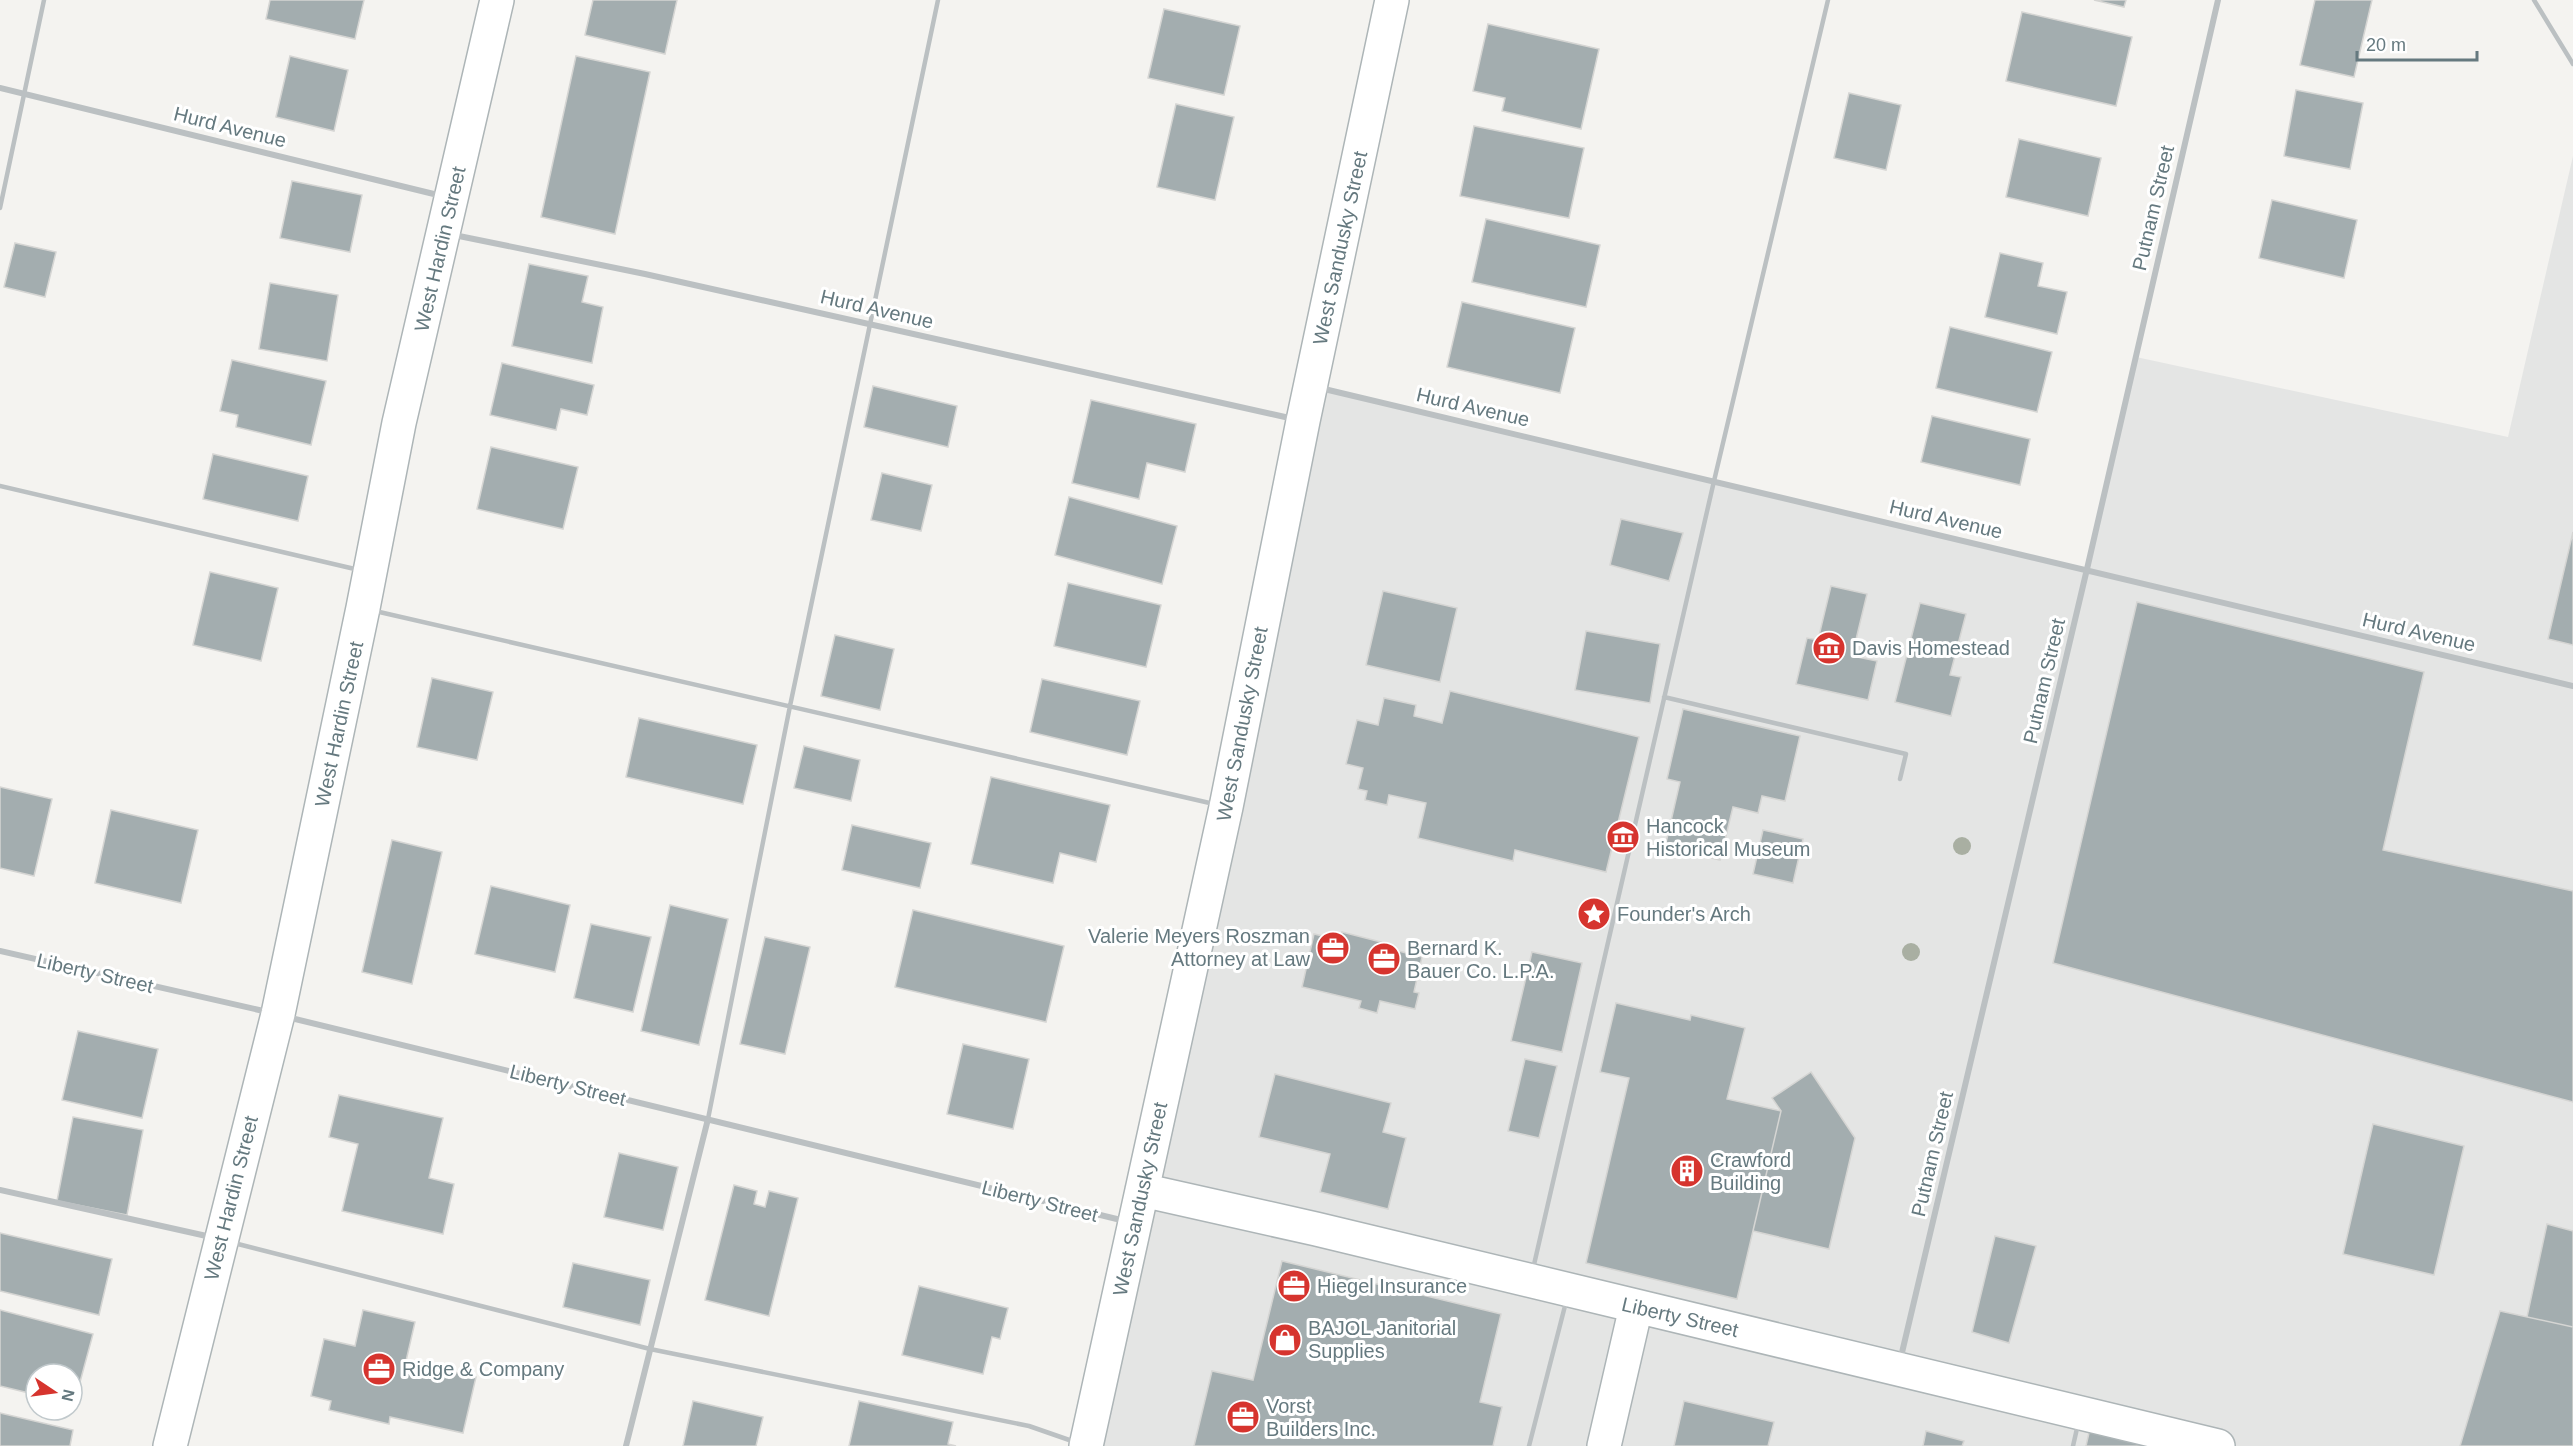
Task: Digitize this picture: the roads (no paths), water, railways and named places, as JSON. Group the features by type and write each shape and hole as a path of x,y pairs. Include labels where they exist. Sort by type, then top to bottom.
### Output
{"street":[{"name":"West Hardin Street","path":"170,1446 278,1014 363,608 399,423 497,0"},
{"name":"West Sandusky Street","path":"1086,1446 1226,807 1303,422 1392,0"},
{"name":"Putnam Street","path":"1898,1369 2087,569 2218,0"},
{"name":"Hurd Avenue","path":"0,87 452,198"},
{"name":"Hurd Avenue","path":"443,233 645,274 1303,422"},
{"name":"Hurd Avenue","path":"1311,386 2573,686"},
{"name":"Liberty Street","path":"0,951 278,1014 1134,1224"},
{"path":"626,1446 708,1119"},
{"path":"0,1190 220,1239"},
{"name":"Liberty Street","path":"1142,1190 1317,1229 2218,1446"},
{"path":"1604,1446 1636,1307"}],"lane":[{"path":"0,208 45,0"},
{"path":"708,1119 790,706 938,0"},
{"path":"1530,1281 1714,481 1828,0"},
{"path":"2534,0 2573,64"},
{"path":"0,486 370,573"},
{"path":"363,608 1226,807"},
{"path":"1664,697 1906,754 1900,779"},
{"path":"220,1239 650,1349 1029,1426 1086,1446"},
{"path":"1529,1446 1569,1291"},
{"path":"2073,1446 2081,1413"}],"place":[{"name":"Davis Homestead","path":"1829,648"},
{"name":"Hancock Historical Museum","path":"1623,837"},
{"name":"Founder's Arch","path":"1594,914"},
{"name":"Valerie Meyers Roszman Attorney at Law","path":"1333,948"},
{"name":"Bernard K. Bauer Co. L.P.A.","path":"1384,959"},
{"name":"Crawford Building","path":"1687,1171"},
{"name":"Hiegel Insurance","path":"1294,1286"},
{"name":"BAJOL Janitorial Supplies","path":"1285,1340"},
{"name":"Ridge & Company","path":"379,1369"},
{"name":"Vorst Builders Inc.","path":"1243,1417"}]}
